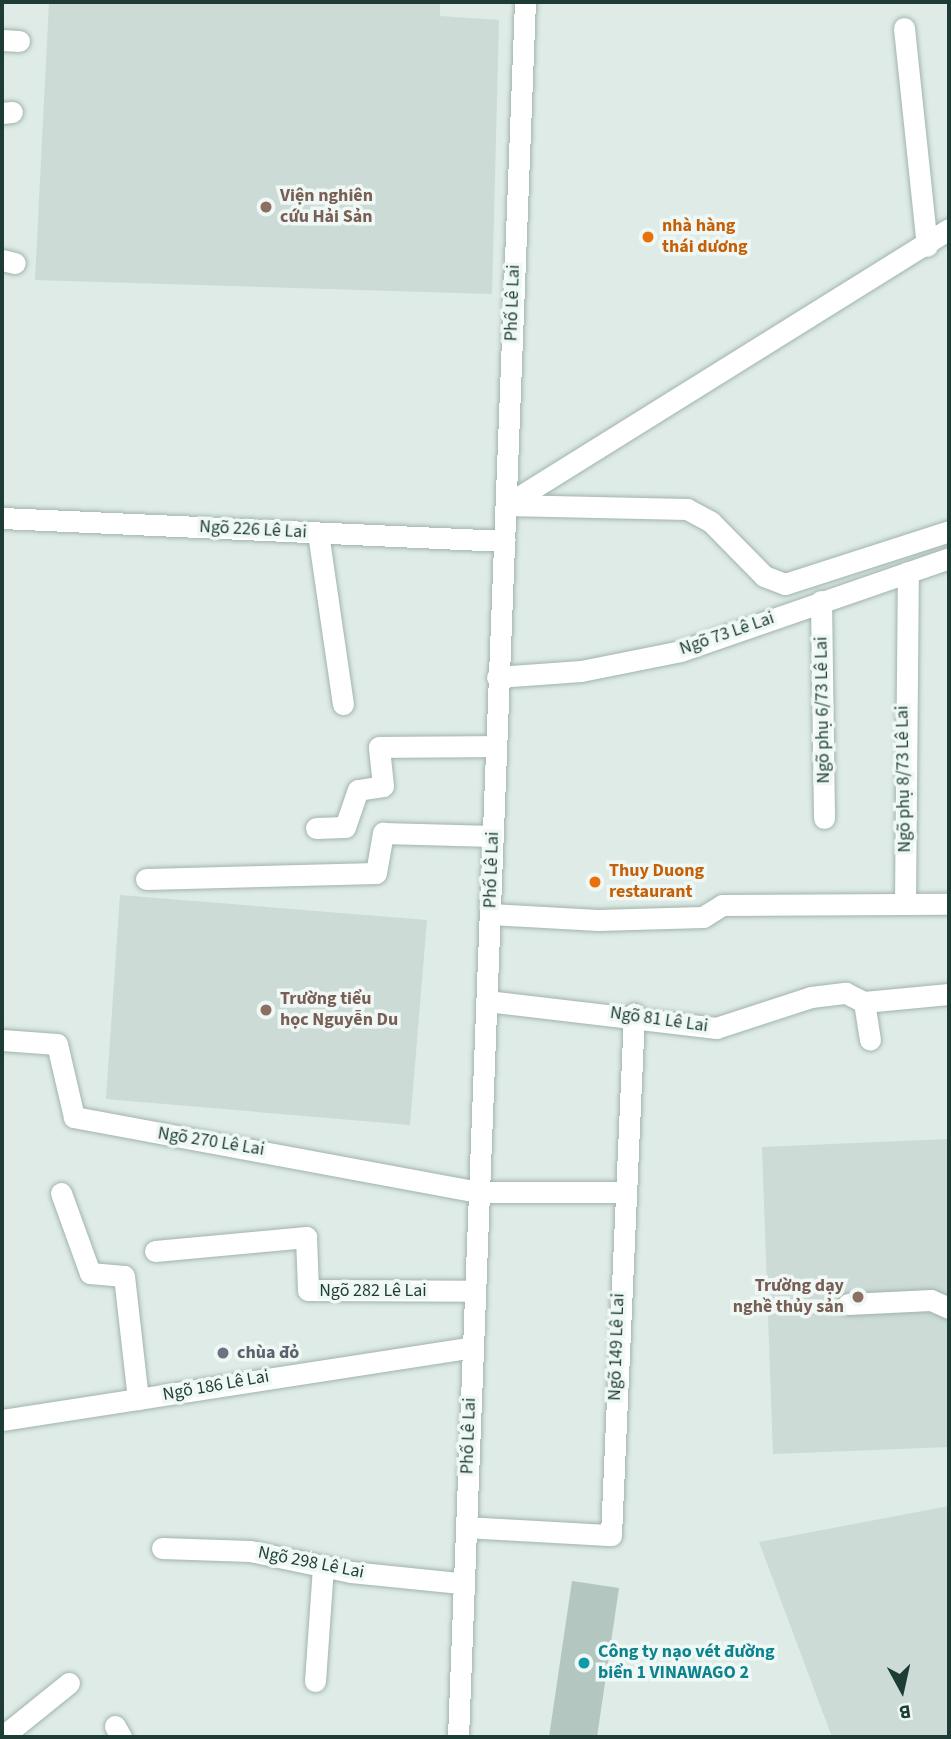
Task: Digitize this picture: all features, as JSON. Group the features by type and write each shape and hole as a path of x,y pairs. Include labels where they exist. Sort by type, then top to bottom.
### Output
{"street":[{"name":"Phố Lê Lai","path":"458,1737 460,1583 466,1527 525,2"},
{"path":"904,28 927,246"},
{"path":"506,505 927,246 949,229"},
{"path":"506,505 687,509 711,522 764,576 785,584 949,531"},
{"name":"Ngõ 226 Lê Lai","path":"2,518 504,541"},
{"path":"318,533 343,704"},
{"name":"Ngõ 73 Lê Lai","path":"497,677 581,671 681,651 949,558"},
{"name":"Ngõ phụ 8/73 Lê Lai","path":"905,904 908,572"},
{"name":"Ngõ phụ 6/73 Lê Lai","path":"821,601 824,818"},
{"path":"316,828 345,827 358,790 383,786 379,747 496,746"},
{"path":"146,878 376,873 383,833 492,836"},
{"path":"490,914 598,920 703,917 722,905 949,904"},
{"name":"Ngõ 81 Lê Lai","path":"487,1001 634,1014 716,1028 811,997 846,993 864,1002 949,993"},
{"path":"864,1002 870,1040"},
{"name":"Ngõ 149 Lê Lai","path":"466,1527 611,1535 623,1192 634,1014"},
{"name":"Ngõ 270 Lê Lai","path":"2,1040 57,1044 74,1118 478,1192"},
{"path":"478,1192 623,1192"},
{"path":"61,1193 90,1273 124,1276 138,1399"},
{"name":"Ngõ 282 Lê Lai","path":"155,1251 306,1237 308,1290 475,1291"},
{"path":"848,1304 930,1300 949,1308"},
{"name":"Ngõ 186 Lê Lai","path":"2,1420 472,1347"},
{"name":"Ngõ 298 Lê Lai","path":"162,1548 250,1551 323,1567 460,1583"},
{"path":"315,1681 323,1567"},
{"path":"2,1737 69,1683"}],"shaded area":[{"name":"Viện nghiên cứu Hải Sản","path":"49,2 440,2 440,16 499,20 492,294 35,280"},
{"name":"Trường tiểu học Nguyễn Du","path":"120,895 427,920 410,1125 106,1099"},
{"name":"Trường dạy nghề thủy sản","path":"949,1139 949,1447 773,1454 762,1147"},
{"path":"949,1506 949,1737 832,1737 759,1542"}],"building":[{"name":"Công ty nạo vét đường biển 1 VINAWAGO 2","path":"572,1581 619,1588 597,1737 549,1737"}],"place":[{"name":"Viện nghiên cứu Hải Sản","path":"266,207"},
{"name":"nhà hàng thái dương","path":"648,237"},
{"name":"Thuy Duong restaurant","path":"595,882"},
{"name":"Trường tiểu học Nguyễn Du","path":"266,1010"},
{"name":"Trường dạy nghề thủy sản","path":"858,1297"},
{"name":"chùa đỏ","path":"223,1353"},
{"name":"Công ty nạo vét đường biển 1 VINAWAGO 2","path":"584,1663"}]}
